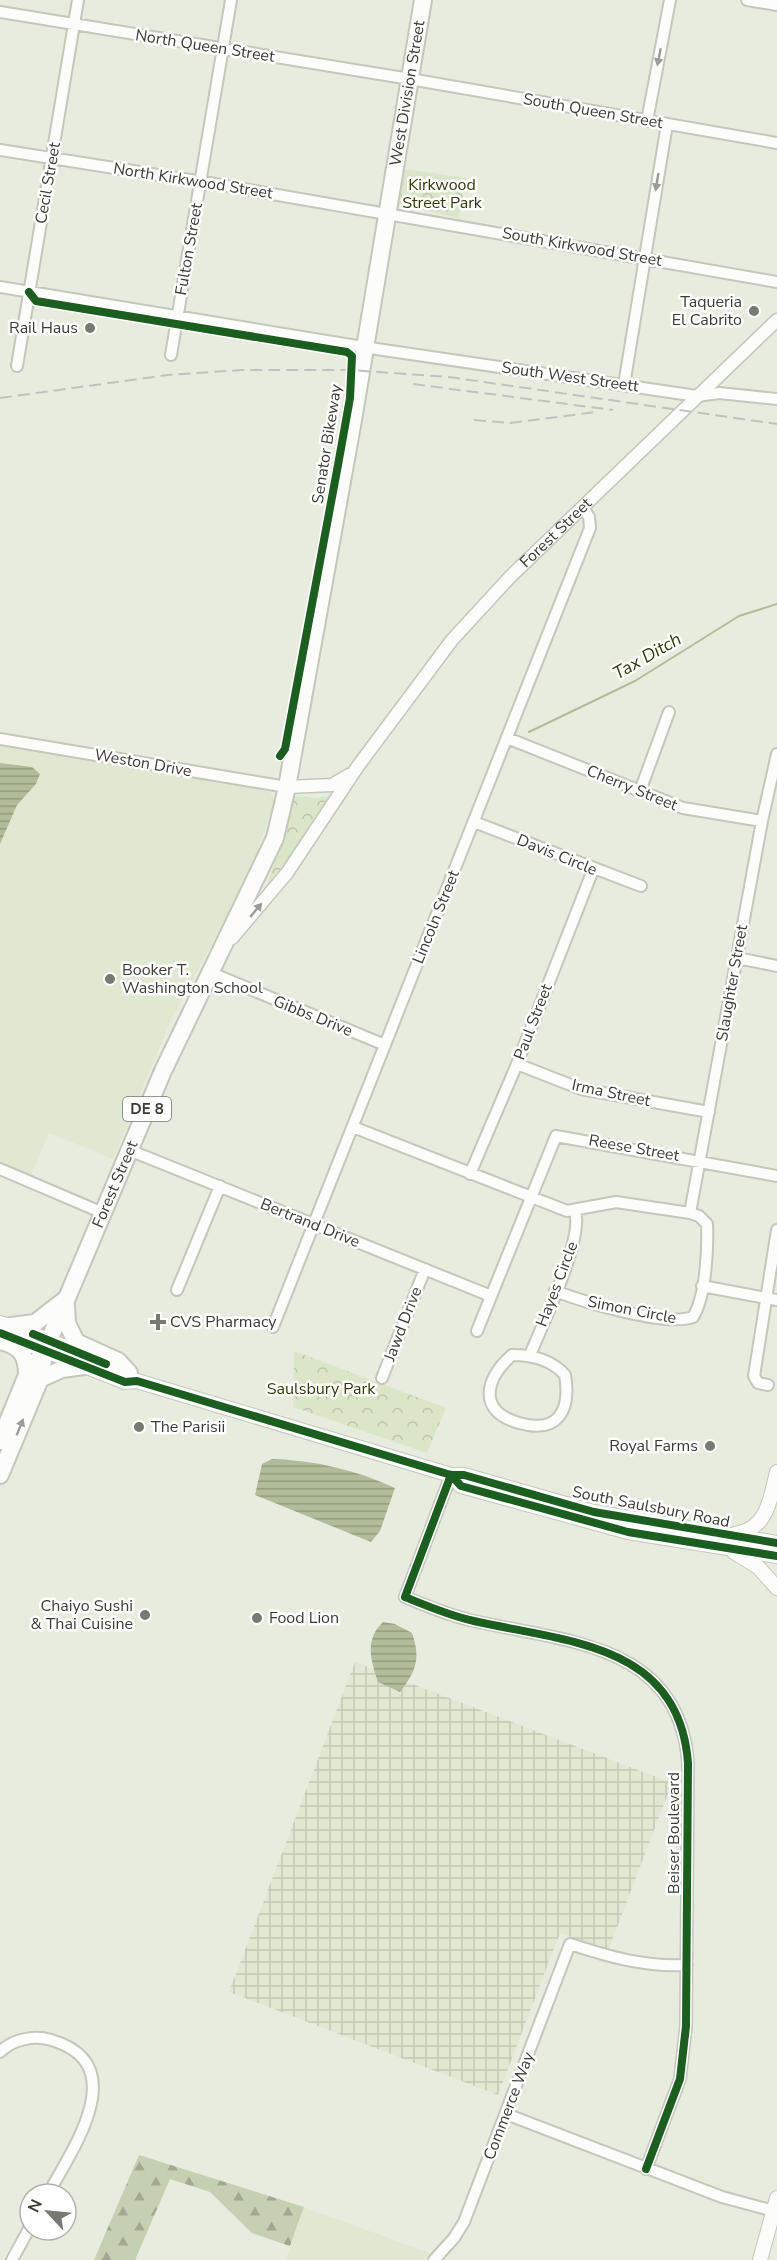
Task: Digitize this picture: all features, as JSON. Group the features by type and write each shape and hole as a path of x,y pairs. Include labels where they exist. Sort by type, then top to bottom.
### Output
{"highway":[{"name":"West Division Street","path":"287,787 353,420 363,347 423,0"},
{"name":"Forest Street","path":"47,1346 129,1150 209,972 275,838 287,787"},
{"path":"4,1327 35,1323 67,1299"},
{"path":"67,1299 67,1323 76,1342 118,1361 133,1377"},
{"path":"0,1341 20,1349 33,1377 84,1366"},
{"name":"DE 8","path":"0,1441 47,1346"},
{"name":"DE 8","path":"0,1475 33,1377"}],"main road":[{"path":"4,1327 47,1346"},
{"name":"South Saulsbury Road","path":"47,1346 84,1366 125,1382 133,1377"},
{"name":"South Saulsbury Road","path":"47,1346 133,1377 451,1476 464,1475 594,1512 726,1541 777,1556"},
{"path":"777,1472 764,1517 750,1530 726,1541 759,1567 777,1588"},
{"name":"South Saulsbury Road","path":"726,1541 777,1543"},
{"path":"760,2260 776,2205"}],"street":[{"name":"Cecil Street","path":"17,366 78,0"},
{"name":"Fulton Street","path":"171,356 231,0"},
{"path":"647,121 670,0"},
{"path":"747,0 777,5"},
{"name":"North Queen Street","path":"0,12 410,79"},
{"name":"South Queen Street","path":"410,79 777,143"},
{"path":"624,385 667,124"},
{"name":"North Kirkwood Street","path":"0,150 386,214"},
{"name":"South Kirkwood Street","path":"386,214 645,257 777,282"},
{"name":"South West Streett","path":"0,287 363,347 697,396 719,393 777,399"},
{"name":"Forest Street","path":"218,955 287,873 358,766 452,640 510,577 777,320"},
{"name":"Lincoln Street","path":"273,1327 590,528 589,517 583,507"},
{"path":"640,791 669,712"},
{"name":"Cherry Street","path":"507,738 683,808 762,821"},
{"name":"Weston Drive","path":"0,739 287,787"},
{"name":"Slaughter Street","path":"690,1213 762,821 777,754"},
{"name":"Forest Street","path":"287,787 332,785 346,778 358,766"},
{"name":"Davis Circle","path":"474,822 592,870 641,886"},
{"name":"Paul Street","path":"470,1174 517,1064 592,870"},
{"path":"737,958 777,966"},
{"name":"Gibbs Drive","path":"209,972 385,1045"},
{"name":"Irma Street","path":"517,1064 581,1089 709,1112"},
{"path":"354,1127 531,1198 575,1211 616,1202 690,1213"},
{"name":"Reese Street","path":"477,1331 556,1136 700,1160 777,1176"},
{"name":"Bertrand Drive","path":"129,1150 491,1296"},
{"path":"0,1169 103,1213"},
{"path":"177,1290 220,1186"},
{"name":"Hayes Circle","path":"530,1355 573,1247 578,1221 575,1211"},
{"name":"Simon Circle","path":"555,1291 584,1302 684,1320 693,1317 697,1310 702,1287 708,1244 707,1224 699,1216 690,1213"},
{"path":"768,1385 758,1383 754,1376 772,1300 777,1230"},
{"name":"Jawd Drive","path":"382,1378 425,1269"},
{"path":"702,1287 772,1300"},
{"path":"512,1355 530,1355 552,1364 565,1375 568,1391 566,1405 553,1424 545,1428 532,1427 498,1415 492,1409 488,1398 502,1364 512,1355"},
{"name":"Beiser Boulevard","path":"451,1476 405,1597 471,1621 603,1649 638,1667 665,1695 674,1710 684,1737 688,1763 686,2025 680,2079 646,2169"},
{"name":"Commerce Way","path":"434,2260 454,2238 464,2222 570,1944 628,1962 661,1966 687,1965"},
{"path":"0,2052 14,2042 26,2038 50,2039 72,2050 89,2069 94,2093 87,2121 54,2182"},
{"path":"506,2114 722,2197 776,2205"},
{"path":"12,2260 22,2242"}],"shaded area":[{"name":"Booker T. Washington School","path":"0,745 269,790 275,800 250,873 170,1022 113,1159 49,1133 31,1175 0,1162"},
{"path":"0,763 32,767 40,774 36,784 17,805 0,844"},
{"path":"272,1459 303,1461 335,1467 395,1488 380,1531 371,1542 255,1495 262,1464"},
{"path":"383,1622 395,1624 412,1633 415,1642 416,1658 413,1671 400,1692 378,1682 373,1666 371,1643"},
{"path":"355,1662 672,1783 608,1951 560,1933 498,2095 229,1992"},
{"path":"304,2207 430,2253 422,2260 286,2260"}],"green space":[{"name":"Kirkwood Street Park","path":"405,169 466,178 459,218 399,205"},
{"path":"335,795 270,887 267,886 293,800 296,796 317,798"},
{"name":"Saulsbury Park","path":"294,1351 446,1408 427,1453 293,1407"},
{"path":"139,2155 304,2207 290,2246 252,2233 210,2192 170,2179 135,2260 94,2260"}],"waterway":[{"name":"Tax Ditch","path":"529,732 635,681 739,616 777,604"}],"railway":[{"path":"0,398 168,375 242,370 350,370 449,377 777,424"},
{"path":"413,384 613,410"},
{"path":"474,420 510,423 596,412"}],"cycle path":[{"name":"Senator Bikeway","path":"29,292 36,301 347,352 352,356 350,398 338,465 285,749 280,756"},
{"path":"0,1333 125,1382 137,1381 451,1475 464,1475 594,1512 777,1543"},
{"path":"33,1334 106,1364"},
{"path":"451,1475 405,1597 465,1619 545,1635 612,1655 641,1671 664,1693 680,1723 688,1763 686,2026 680,2079 646,2169"},
{"path":"451,1475 461,1486 628,1532 777,1556"}],"place":[{"name":"Taqueria El Cabrito","path":"754,311"},
{"name":"Rail Haus","path":"90,328"},
{"name":"Booker T. Washington School","path":"110,979"},
{"name":"CVS Pharmacy","path":"158,1322"},
{"name":"The Parisii","path":"139,1427"},
{"name":"Royal Farms","path":"710,1446"},
{"name":"Chaiyo Sushi & Thai Cuisine","path":"145,1615"},
{"name":"Food Lion","path":"257,1618"}]}
